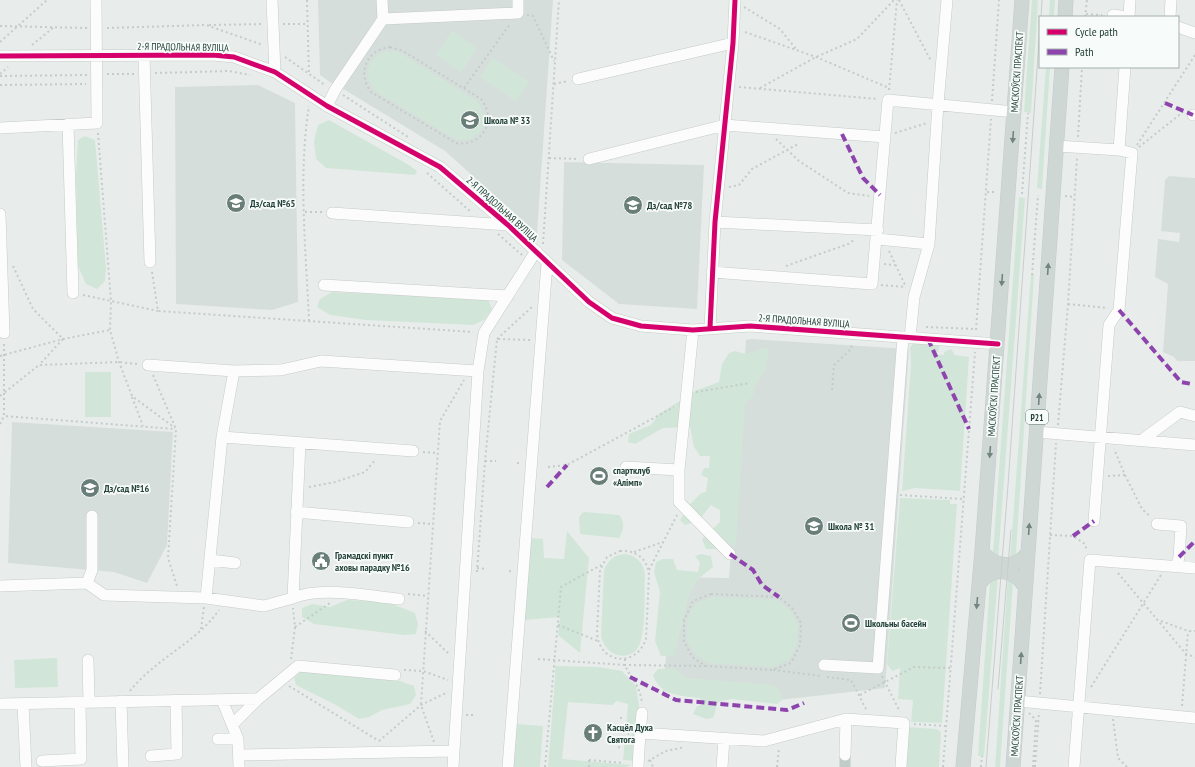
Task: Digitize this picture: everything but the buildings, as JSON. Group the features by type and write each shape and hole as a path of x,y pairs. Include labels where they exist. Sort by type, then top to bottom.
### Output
{"main road":[{"name":"МАСКОЎСКІ ПРАСПЕКТ","path":"964,767 998,344 1021,112 1022,0"},
{"path":"1065,16 1066,0"},
{"name":"МАСКОЎСКІ ПРАСПЕКТ","path":"1013,767 1062,68"},
{"path":"982,551 989,559 1005,565 1020,561 1027,554"},
{"path":"979,584 987,576 1004,571 1014,574 1025,586"}],"street":[{"path":"0,128 98,123 96,0"},
{"path":"272,0 275,72"},
{"path":"327,106 335,90 382,19 382,0"},
{"path":"382,19 518,13 518,0"},
{"path":"824,665 878,668 891,494 907,337 910,290 929,244 936,120 947,0"},
{"path":"1129,16 1130,0"},
{"path":"1170,16 1171,0"},
{"path":"710,328 715,222 733,43 735,1"},
{"path":"1113,15 1121,16"},
{"path":"1179,27 1195,33"},
{"path":"578,79 733,43"},
{"path":"144,55 150,262"},
{"name":"2-Я ПРАДОЛЬНАЯ ВУЛІЦА","path":"0,56 234,56 275,72 327,106 396,145 440,167 539,250 547,263 589,302 612,318 641,326 693,330 750,326 998,344"},
{"path":"1119,150 1125,68"},
{"path":"712,272 872,284 888,100 1021,112"},
{"path":"68,124 73,293"},
{"path":"589,159 725,125 885,137"},
{"path":"1057,146 1119,150 1132,153 1119,310 1109,325 1105,437 1097,477 1094,521"},
{"path":"332,213 508,225"},
{"path":"0,214 4,332"},
{"path":"715,222 877,235 929,244"},
{"path":"453,767 460,663 474,371 484,333 539,250"},
{"path":"508,767 547,263"},
{"path":"324,284 508,296"},
{"path":"693,330 679,470 679,502 730,554"},
{"path":"148,365 234,371 281,370 321,361 474,371"},
{"path":"206,598 222,437 234,371"},
{"path":"1142,440 1180,412 1195,416"},
{"path":"1036,432 1195,444"},
{"path":"222,437 412,451"},
{"path":"292,598 300,443"},
{"path":"626,467 679,470"},
{"path":"296,512 408,522"},
{"path":"87,584 92,570 92,516"},
{"path":"1157,524 1181,526 1179,557 1172,566"},
{"path":"210,560 235,563"},
{"path":"1074,767 1090,560 1195,568"},
{"path":"0,586 87,584 104,595 206,598 264,606 304,593 344,593 399,599"},
{"path":"42,761 81,760 88,660"},
{"path":"233,724 258,699 298,666 397,672"},
{"path":"0,704 258,699"},
{"path":"151,756 176,754 176,700"},
{"path":"222,700 238,739 239,767"},
{"path":"121,701 123,767"},
{"path":"1018,701 1195,718"},
{"path":"23,704 26,767"},
{"path":"638,766 635,733 642,713"},
{"path":"635,733 764,741 780,738 846,719 904,723 901,766"},
{"path":"845,755 846,719"},
{"path":"218,739 238,739"},
{"path":"722,767 724,739"},
{"path":"239,755 454,751"}],"path":[{"path":"0,42 47,0"},
{"path":"307,0 309,75"},
{"path":"539,250 549,158 559,0"},
{"path":"759,89 816,57 857,38 897,0"},
{"path":"897,0 940,77"},
{"path":"728,86 888,100 897,0"},
{"path":"943,767 976,342 999,0"},
{"path":"1087,0 1086,14 1113,15"},
{"path":"735,1 780,29 796,50"},
{"path":"464,88 518,13 533,16 555,62"},
{"path":"0,26 18,25 96,28 308,24"},
{"path":"206,25 274,49 309,75 414,141"},
{"path":"734,28 816,57 890,88"},
{"path":"390,47 397,48 464,88 482,99 486,105 489,118 488,125 481,137 469,144 449,141 376,97 371,92 364,80 364,67 367,60 377,51 390,47"},
{"path":"1132,153 1195,55"},
{"path":"1034,767 1040,703 1057,433 1068,304 1082,68"},
{"path":"0,85 97,79 144,74 229,71 252,76"},
{"path":"0,76 97,79"},
{"path":"554,84 578,79"},
{"path":"309,321 305,212 305,132 309,104 316,108"},
{"path":"1021,112 1022,194"},
{"path":"1132,153 1191,114"},
{"path":"885,137 936,120"},
{"path":"98,123 111,301 110,330 118,362 143,426"},
{"path":"764,128 799,161 848,193 880,198"},
{"path":"718,189 740,185 752,169 786,149 798,144"},
{"path":"549,158 589,159"},
{"path":"422,170 524,256"},
{"path":"986,192 995,192"},
{"path":"1032,274 1038,195"},
{"path":"1064,196 1074,197"},
{"path":"305,212 332,213"},
{"path":"783,267 877,235 910,290"},
{"path":"11,262 33,308 63,339"},
{"path":"150,262 158,311"},
{"path":"872,284 910,290"},
{"path":"73,293 158,311 484,333"},
{"path":"477,576 485,460 497,338 545,295"},
{"path":"1068,304 1119,310"},
{"path":"0,356 63,339 110,330"},
{"path":"0,424 4,416 4,332"},
{"path":"497,338 535,340"},
{"path":"0,396 39,365 63,339"},
{"path":"832,390 834,365 851,349 852,341"},
{"path":"39,365 118,362 148,365 176,429 168,558 181,597"},
{"path":"437,752 421,705 440,421 474,371"},
{"path":"694,386 693,393 750,383"},
{"path":"132,396 176,429"},
{"path":"548,467 567,465 686,400"},
{"path":"4,416 176,429"},
{"path":"1105,437 1142,508 1157,524"},
{"path":"298,488 335,482 365,472 385,449"},
{"path":"412,451 437,453"},
{"path":"485,460 496,461"},
{"path":"1097,477 1125,475"},
{"path":"891,494 963,499"},
{"path":"648,571 676,519 679,502"},
{"path":"408,522 433,524"},
{"path":"1050,535 1073,536 1085,544 1090,560"},
{"path":"634,552 664,541"},
{"path":"545,767 561,587 601,565 607,557 615,552 624,550 634,552 645,562 648,571 646,640 639,652 625,659 617,658 608,654 599,641 558,625"},
{"path":"599,641 599,574 601,565"},
{"path":"1089,690 1144,604 1172,566"},
{"path":"477,568 487,569"},
{"path":"1116,570 1186,654 1195,657"},
{"path":"706,666 692,656 684,641 684,620 693,601 711,594 779,597 792,608 801,623 800,645 791,663 772,670"},
{"path":"201,630 206,598"},
{"path":"291,660 295,627 292,598"},
{"path":"121,701 140,678 201,630 226,601"},
{"path":"1160,621 1188,631 1195,631"},
{"path":"426,631 460,663"},
{"path":"1181,717 1188,631"},
{"path":"538,659 625,665 706,666 772,670 852,680 872,721"},
{"path":"625,659 625,665 630,677 639,687 642,713"},
{"path":"860,695 914,667 950,668"},
{"path":"878,668 896,702 904,723 945,726"},
{"path":"397,672 423,671 458,686"},
{"path":"280,681 396,752"},
{"path":"379,741 421,705 458,686"},
{"path":"1111,710 1118,758 1127,767"},
{"path":"1029,713 1036,720 1034,767"},
{"path":"466,722 466,715 476,715"},
{"path":"623,733 635,733"},
{"path":"778,767 780,738"},
{"path":"638,766 666,751 689,746"},
{"path":"981,767 982,756"},
{"path":"589,767 589,759 624,763"}],"shaded area":[{"name":"Школа № 33","path":"318,0 553,0 537,233 445,151 345,90 337,87 320,75"},
{"name":"Дз/сад №65","path":"258,85 295,103 298,302 272,310 176,304 175,87"},
{"name":"Дз/сад №78","path":"564,162 704,165 697,309 619,304 562,260"},
{"path":"1169,176 1195,178 1195,361 1177,361 1174,357 1163,352 1168,284 1155,277 1158,239 1179,242 1180,233 1161,231 1165,180"},
{"name":"Школа № 31","path":"751,339 909,349 885,688 771,701 663,691 673,577 729,578 746,340"},
{"name":"Дз/сад №16","path":"12,422 173,432 167,545 147,583 114,572 8,563"}],"green space":[{"path":"1032,0 1038,0 1031,113 1024,112"},
{"path":"1050,0 1055,0 1054,16 1049,16"},
{"path":"452,31 477,48 461,72 436,55"},
{"path":"386,51 398,52 475,100 481,107 484,115 484,122 478,134 472,138 464,140 455,139 377,92 369,81 369,68 374,58"},
{"path":"493,58 529,82 516,101 480,77"},
{"path":"1046,68 1050,68 1042,189 1037,188"},
{"path":"329,120 409,165 417,171 415,175 326,168 316,159 314,141 318,125"},
{"path":"85,136 95,140 106,268 105,281 97,289 86,284 78,266 76,176 78,140"},
{"path":"1019,197 1025,198 998,561 994,557 993,552"},
{"path":"1039,198 1016,553 1014,559 1010,561 1031,274 1034,274"},
{"path":"332,292 488,299 492,309 484,320 473,325 366,320 330,315 317,307 320,299"},
{"path":"915,342 940,344 938,352 935,354 944,355 944,352 951,349 955,355 969,357 960,491 915,488 902,491 911,364 910,347"},
{"path":"767,347 769,352 765,369 754,388 753,397 745,403 736,544 730,549 706,549 702,539 720,522 720,510 711,505 698,521 685,525 680,520 691,503 701,493 706,492 708,478 701,475 704,468 709,468 710,456 700,456 694,447 690,427 663,428 635,444 628,442 629,434 651,425 659,414 697,390 719,382 722,364 729,353 735,351 746,354"},
{"path":"85,372 111,372 111,417 85,417"},
{"path":"900,498 950,500 950,504 957,504 942,723 911,722 913,700 898,699 900,668 892,671 887,664"},
{"path":"585,512 619,515 623,526 619,538 580,534 579,517"},
{"path":"567,531 589,558 580,653 558,635 560,617 524,620 528,538 543,539 544,558 564,559"},
{"path":"625,554 633,556 639,560 643,567 645,575 644,616 643,633 638,648 633,653 620,656 608,649 603,643 601,635 604,570 607,563 612,559"},
{"path":"701,554 711,556 713,567 698,579 689,595 674,656 661,656 655,641 660,592 654,572 656,562 663,559 673,559 677,570 698,572 700,563 695,556"},
{"path":"998,575 984,756 978,756 990,581"},
{"path":"1008,577 1013,582 1000,767 995,767"},
{"path":"712,597 777,600 790,610 798,624 797,644 789,660 772,667 708,663 695,654 687,640 687,620 695,604"},
{"path":"347,600 387,602 415,613 418,624 416,634 404,635 314,624 302,617 302,608 312,604 330,607"},
{"path":"57,658 58,687 15,688 14,660"},
{"path":"555,666 599,667 622,671 636,686 639,706 635,761 623,760 625,739 631,739 632,728 626,728 628,704 617,701 612,705 568,702 562,759 631,765 626,767 548,767"},
{"path":"673,668 686,678 772,685 779,689 783,699 777,704 731,699 718,702 713,718 706,719 693,714 697,706 703,704 700,698 672,694 656,682 653,675 658,669"},
{"path":"302,671 400,681 414,686 416,695 410,704 382,710 369,717 359,719 336,705 296,685 294,678"},
{"path":"516,724 543,726 540,767 513,767"},
{"path":"906,727 937,729 941,732 939,767 904,767"}],"tunnel":[{"path":"845,755 845,767"}],"tram line":[{"path":"1041,16 1042,0"},
{"path":"986,767 1008,485 1039,41"},
{"path":"998,689 1011,530"}],"marked path":[{"path":"1165,103 1193,115"},
{"path":"842,134 863,178 880,195"},
{"path":"1119,310 1181,382 1192,384"},
{"path":"928,339 969,429"},
{"path":"547,487 567,465"},
{"path":"1073,536 1094,521"},
{"path":"1179,557 1195,541"},
{"path":"730,554 753,570 762,585 779,597"},
{"path":"630,677 676,700 787,710 804,703"}],"cycle path":[{"path":"710,328 715,222 733,43 735,0"},
{"path":"0,56 213,55 234,57 275,72 327,106 440,167 508,225 589,302 612,318 641,326 693,330 750,326 998,344"}],"place":[{"name":"Школа № 33","path":"470,120"},
{"name":"Дз/сад №65","path":"236,203"},
{"name":"Дз/сад №78","path":"633,205"},
{"name":"спартклуб «Алімп»","path":"599,476"},
{"name":"Дз/сад №16","path":"90,488"},
{"name":"Школа № 31","path":"814,526"},
{"name":"Грамадскі пункт аховы парадку №16","path":"321,561"},
{"name":"Школьны басейн","path":"851,623"},
{"name":"Касцёл Духа Святога","path":"593,733"}]}
